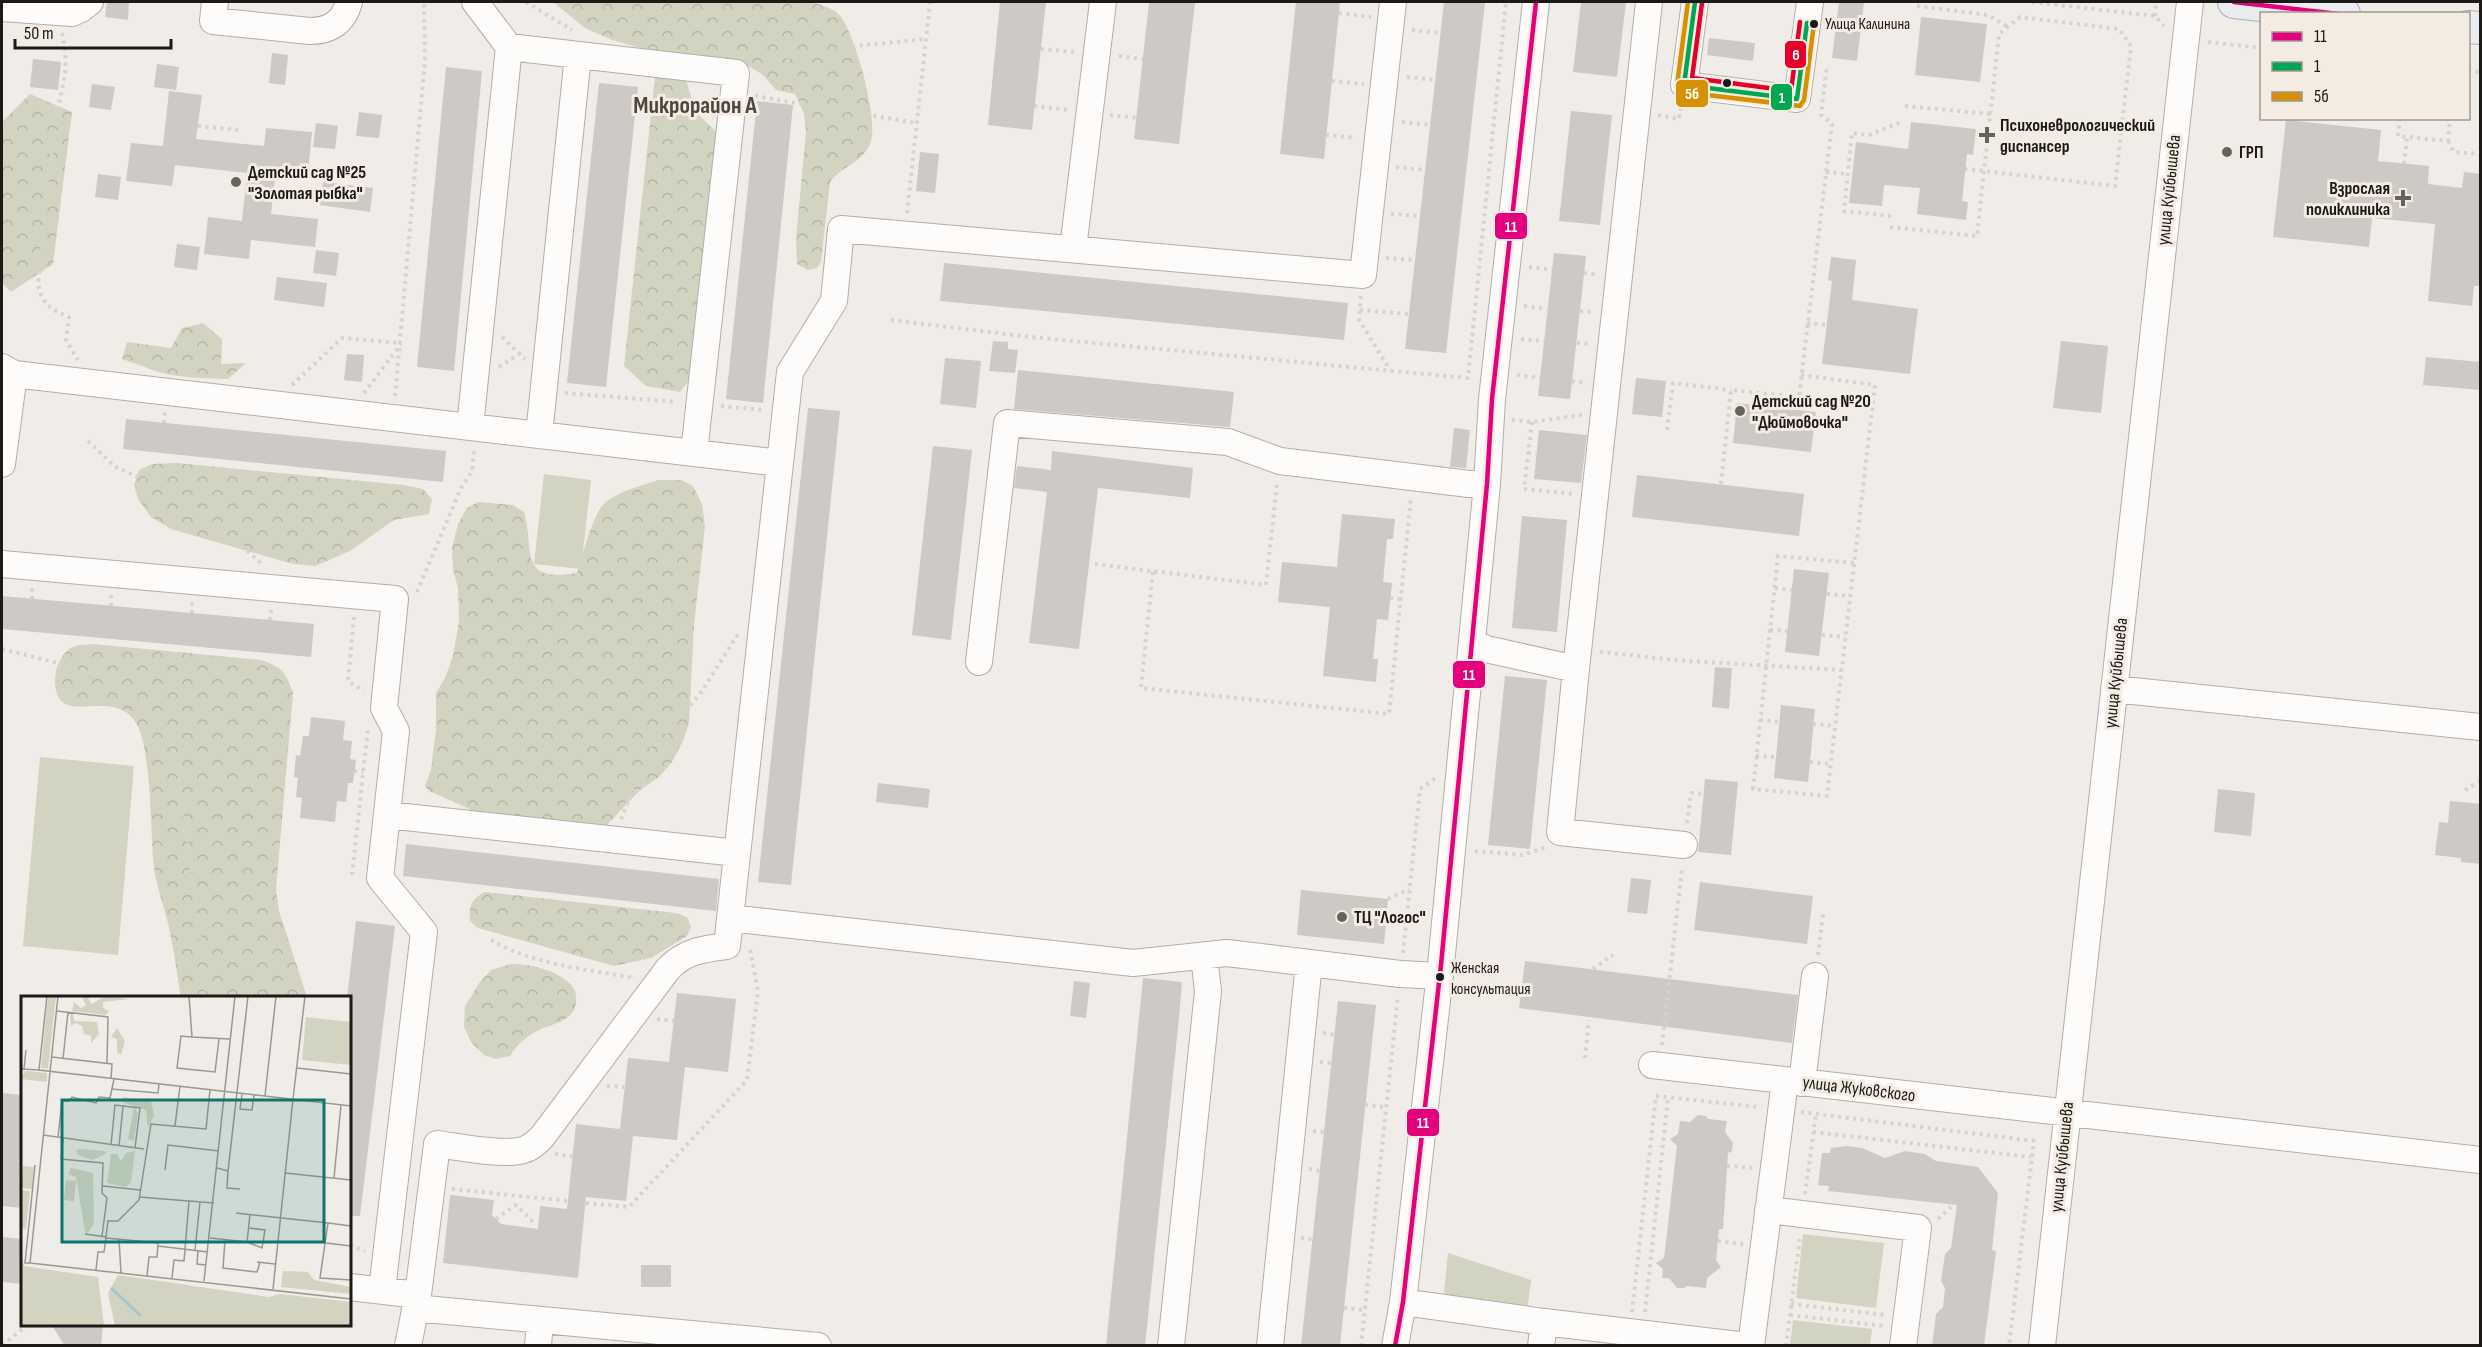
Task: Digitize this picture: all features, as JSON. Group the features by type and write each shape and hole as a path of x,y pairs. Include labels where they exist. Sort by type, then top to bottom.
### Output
{"main road":[{"path":"2234,2 2326,12"}],"street":[{"path":"2,8 58,14 72,13 90,2"},
{"path":"215,2 213,21 310,32 323,31 333,26 343,16 349,2"},
{"path":"474,2 509,47 475,381 474,427"},
{"path":"1073,249 1103,2"},
{"path":"1395,1346 1403,1302 1440,976 1487,484 1492,399 1536,2"},
{"path":"1649,2 1560,832 1683,852"},
{"path":"1695,2 1684,85 1797,99 1809,2"},
{"name":"улица Куйбышева","path":"2042,1346 2114,689 2176,33 2190,2"},
{"path":"408,1346 417,1301 437,1144 509,1152 532,1146 542,1137 657,982 678,958 689,952 727,946 737,919 737,853 790,372 834,302 841,229 1073,249 1364,265 1391,16"},
{"path":"509,47 579,55 735,82 694,453"},
{"path":"539,435 579,55"},
{"path":"2,464 8,371 93,383 780,463"},
{"path":"979,663 1007,423 1228,442 1280,461 1469,484 1487,484"},
{"path":"2,564 395,599 384,708 396,730 380,878 424,932 382,1290"},
{"path":"1472,642 1486,649 1577,659"},
{"path":"2114,689 2481,728"},
{"path":"387,814 737,853"},
{"path":"737,919 1133,963 1227,953 1400,974 1440,976"},
{"path":"1171,1346 1208,991 1204,956"},
{"path":"1270,1346 1309,963"},
{"path":"1403,1302 1542,1334 1749,1346 1768,1210 1766,1112 1794,1082 1815,976"},
{"name":"улица Жуковского","path":"1656,1066 2481,1160"},
{"path":"1768,1210 1918,1228 1905,1330"},
{"path":"351,1287 382,1290 417,1301 540,1320 818,1346"},
{"path":"538,1346 540,1320"}],"path":[{"path":"392,418 401,344 425,59 424,2"},
{"path":"904,234 930,2"},
{"path":"2032,2 2155,16 2176,33 2260,48"},
{"path":"2155,16 2156,2"},
{"path":"1917,6 1988,15 2008,27"},
{"path":"1339,13 1391,16 1441,33"},
{"path":"58,14 67,54 65,80 57,112 38,284 40,296 51,310 69,317 66,340 93,383"},
{"path":"1890,226 1977,236 1984,171 1990,114 1999,34 2020,17 2119,29 2131,46 2115,186 1984,171 1965,169"},
{"path":"735,82 854,46 926,39"},
{"path":"1667,430 1673,383 1799,397 1832,124 1821,115 1828,58"},
{"path":"1332,81 1436,80"},
{"path":"735,82 917,123"},
{"path":"1657,115 1679,119 1684,85"},
{"path":"1905,106 1990,114"},
{"path":"2400,120 2398,136 2448,141"},
{"path":"2450,120 2448,141 2454,152 2481,154"},
{"path":"1891,216 1844,211 1852,133 1869,135 1903,121"},
{"path":"1326,135 1431,125"},
{"path":"198,126 239,130"},
{"path":"2404,164 2407,137"},
{"path":"1375,165 1425,170"},
{"path":"1826,172 1848,174"},
{"path":"1370,212 1420,216"},
{"path":"1391,370 1359,320 1364,265 1415,260"},
{"path":"1360,310 1409,314"},
{"path":"482,317 520,354 544,384 700,404 786,412"},
{"path":"1808,323 1827,325"},
{"path":"475,381 549,336"},
{"path":"272,404 342,338 401,344"},
{"path":"349,413 401,344"},
{"path":"1801,375 1875,386 1827,796 1753,789 1778,556 1854,563"},
{"path":"1468,378 1474,379"},
{"path":"1721,484 1731,390"},
{"path":"1510,420 1532,422 1604,412"},
{"path":"1532,422 1524,489 1595,496"},
{"path":"395,599 415,595 461,488 472,471 474,427"},
{"path":"88,441 114,466 161,488 210,518 292,590"},
{"path":"1528,453 1537,454"},
{"path":"1095,564 1266,585 1280,461"},
{"path":"1153,572 1141,688 1389,714 1413,477"},
{"path":"1775,588 1792,590"},
{"path":"1827,594 1850,596"},
{"path":"356,596 348,681 371,696"},
{"path":"1390,598 1401,599"},
{"path":"1770,630 1787,631"},
{"path":"613,839 637,776 649,752 700,694 738,634"},
{"path":"1822,635 1845,637"},
{"path":"2,648 102,674 138,698 166,732 175,754 207,996"},
{"path":"1577,659 1842,670"},
{"path":"352,875 369,718"},
{"path":"1760,720 1780,722"},
{"path":"1814,724 1835,726"},
{"path":"1756,756 1776,757"},
{"path":"1810,762 1831,764"},
{"path":"1361,1346 1420,789 1436,779 1437,767"},
{"path":"354,771 363,772"},
{"path":"2465,790 2481,781"},
{"path":"1691,793 1704,794"},
{"path":"1465,850 1522,855 1549,847"},
{"path":"1656,1066 1683,852"},
{"path":"1388,899 1409,889"},
{"path":"1815,976 1823,914"},
{"path":"586,1203 629,1207 747,1080 758,991 737,919"},
{"path":"491,939 532,959 657,982"},
{"path":"1593,969 1613,955"},
{"path":"1585,1058 1589,1020"},
{"path":"1632,1313 1656,1096 1766,1112 2034,1141 2009,1346"},
{"path":"1621,1312 1645,1315 1668,1098"},
{"path":"1365,1105 1386,1107"},
{"path":"1813,1132 2031,1158"},
{"path":"1751,1179 1753,1158"},
{"path":"1727,1166 1752,1168"},
{"path":"432,1187 568,1201"},
{"path":"496,1219 516,1205 517,1196"},
{"path":"516,1205 535,1224"},
{"path":"1743,1256 1745,1233"},
{"path":"1718,1241 1744,1244"},
{"path":"1791,1304 1905,1330"},
{"path":"1344,1308 1365,1310"},
{"path":"1790,1315 1905,1330"},
{"path":"2,1345 26,1326"}],"green space":[{"path":"553,2 808,2 826,7 841,17 859,59 869,97 871,141 858,159 830,182 821,262 817,268 808,270 797,264 796,238 806,132 804,113 795,94 776,90 763,75 744,63 647,50 612,40 585,28"},
{"path":"684,72 695,111 722,138 694,374 680,392 646,386 624,366 655,76"},
{"path":"30,94 72,112 53,264 11,292 2,283 2,122"},
{"path":"203,323 222,339 221,364 246,363 228,379 166,374 122,359 127,342 171,348 182,328"},
{"path":"177,463 404,485 423,489 432,499 429,514 394,520 350,551 315,566 293,564 171,529 151,517 138,499 134,485 139,470 152,464"},
{"path":"544,474 591,480 581,569 534,564"},
{"path":"659,480 681,480 693,486 702,504 705,526 694,625 689,723 672,762 659,777 640,790 605,827 504,821 474,811 429,791 425,786 431,770 436,729 436,693 445,678 453,656 459,621 458,588 453,570 452,548 458,524 467,508 478,502 513,505 524,512 532,560 537,568 545,573 558,575 577,573 592,526 604,504 622,492"},
{"path":"93,644 261,660 279,668 285,675 293,693 276,890 279,911 307,996 181,996 170,933 154,868 148,771 141,735 136,723 128,713 106,706 65,704 56,691 55,676 60,661 69,650 79,645"},
{"path":"40,757 134,766 118,955 23,946"},
{"path":"485,892 676,913 687,917 691,927 687,936 651,958 614,966 478,928 470,921 470,907 477,897"},
{"path":"511,964 541,968 562,977 574,989 576,1006 573,1012 563,1020 525,1039 510,1056 496,1059 484,1055 471,1042 464,1027 465,1006 480,982 491,970"},
{"path":"1803,1234 1884,1243 1876,1308 1796,1298"},
{"path":"1448,1253 1531,1280 1527,1311 1443,1302"},
{"path":"1793,1320 1872,1329 1870,1345 1790,1345"}],"building":[{"path":"107,2 129,3 128,20 105,17"},
{"path":"1000,2 1046,2 1032,130 988,125"},
{"path":"1149,2 1195,2 1179,144 1134,139"},
{"path":"1296,2 1340,2 1324,159 1280,154"},
{"path":"1444,2 1485,2 1446,353 1405,349"},
{"path":"1581,2 1626,2 1617,77 1573,72"},
{"path":"1839,2 1864,2 1857,61 1832,58"},
{"path":"1921,17 1987,24 1980,82 1915,75"},
{"path":"1709,38 1755,43 1753,61 1707,55"},
{"path":"272,53 288,55 285,85 269,83"},
{"path":"33,59 61,62 58,90 30,87"},
{"path":"157,64 179,67 176,90 154,87"},
{"path":"446,67 482,71 454,371 417,367"},
{"path":"599,83 638,87 606,387 567,383"},
{"path":"92,84 115,87 111,110 89,107"},
{"path":"169,91 202,95 196,139 264,146 266,128 312,132 308,172 276,169 271,214 318,219 315,247 251,240 249,259 204,254 208,217 242,221 247,173 175,165 172,186 126,181 131,143 163,146"},
{"path":"757,101 793,105 763,403 726,399"},
{"path":"1571,111 1612,115 1600,225 1559,221"},
{"path":"359,112 382,115 379,138 356,136"},
{"path":"2286,120 2381,130 2378,161 2429,166 2428,184 2462,188 2464,172 2481,174 2481,286 2474,286 2472,306 2428,301 2435,224 2372,218 2369,247 2273,237"},
{"path":"1911,122 1976,129 1973,155 1967,154 1962,201 1968,202 1966,220 1917,214 1920,188 1884,185 1882,206 1849,203 1856,142 1908,149"},
{"path":"316,123 338,126 335,149 313,147"},
{"path":"920,152 939,154 935,193 916,191"},
{"path":"98,174 121,177 118,200 95,197"},
{"path":"323,182 373,188 370,212 320,205"},
{"path":"177,244 200,247 197,270 174,267"},
{"path":"316,250 339,253 336,276 313,273"},
{"path":"1554,253 1586,256 1570,399 1538,396"},
{"path":"1831,257 1856,260 1852,300 1918,309 1910,374 1822,364 1832,281 1828,280"},
{"path":"944,263 1348,303 1344,340 940,301"},
{"path":"277,277 327,283 324,307 274,300"},
{"path":"993,341 1008,342 1008,349 1018,350 1015,373 989,371"},
{"path":"2061,341 2108,346 2101,413 2053,408"},
{"path":"347,354 364,355 362,382 344,380"},
{"path":"2426,357 2481,362 2481,390 2423,385"},
{"path":"945,358 981,361 976,408 940,404"},
{"path":"1018,370 1234,392 1230,427 1014,409"},
{"path":"1636,378 1666,381 1662,417 1632,414"},
{"path":"1737,403 1816,412 1811,452 1733,443"},
{"path":"808,408 840,411 791,885 758,882"},
{"path":"126,419 446,451 443,482 123,449"},
{"path":"1454,428 1470,430 1466,468 1450,467"},
{"path":"1539,430 1587,435 1581,483 1534,479"},
{"path":"933,446 972,450 951,640 912,635"},
{"path":"1052,451 1193,468 1190,498 1098,488 1079,649 1029,643 1047,492 1014,488 1017,466 1051,470"},
{"path":"1637,475 1804,494 1799,536 1632,517"},
{"path":"1342,514 1395,519 1393,539 1387,539 1383,582 1392,583 1388,620 1377,619 1373,659 1378,659 1376,682 1323,676 1330,607 1278,602 1282,562 1337,567"},
{"path":"1522,516 1567,520 1557,632 1512,628"},
{"path":"1794,569 1829,573 1819,656 1785,652"},
{"path":"2,596 314,624 311,657 2,629"},
{"path":"1715,667 1732,668 1729,709 1712,707"},
{"path":"1505,676 1547,680 1530,849 1488,845"},
{"path":"1781,705 1815,709 1808,782 1774,778"},
{"path":"311,717 345,721 343,740 352,741 350,759 356,760 353,783 348,783 346,802 337,801 335,822 300,818 302,798 296,797 298,778 294,777 296,755 300,756 303,736 309,736"},
{"path":"1705,779 1738,782 1731,855 1698,852"},
{"path":"878,783 930,789 928,808 876,802"},
{"path":"2218,789 2255,793 2251,836 2214,832"},
{"path":"2450,801 2481,804 2481,864 2461,862 2461,858 2435,855 2439,822 2448,823"},
{"path":"406,844 719,879 716,911 403,876"},
{"path":"1631,878 1651,880 1647,914 1627,912"},
{"path":"1700,882 1813,896 1807,944 1694,930"},
{"name":"ТЦ \"Логос\"","path":"1301,890 1388,899 1384,944 1297,935"},
{"path":"356,921 395,926 360,1216 351,1216 351,996 347,996"},
{"path":"1525,961 1798,995 1792,1043 1519,1008"},
{"path":"1143,978 1182,982 1179,1018 1145,1346 1106,1346"},
{"path":"1074,981 1090,983 1086,1018 1070,1016"},
{"path":"677,993 736,999 728,1072 685,1067 677,1140 633,1136 626,1201 586,1197 578,1278 443,1263 450,1195 494,1200 492,1215 501,1224 538,1229 540,1206 567,1209 576,1124 620,1129 628,1058 669,1062"},
{"path":"1338,1001 1376,1005 1340,1346 1301,1346"},
{"path":"2,1093 21,1095 21,1208 2,1206"},
{"path":"1698,1115 1706,1116 1708,1119 1727,1121 1725,1132 1733,1143 1732,1151 1728,1153 1723,1229 1719,1229 1716,1260 1721,1267 1707,1278 1706,1288 1687,1286 1677,1288 1669,1278 1662,1278 1663,1269 1656,1263 1664,1258 1677,1146 1670,1139 1678,1134 1680,1121 1690,1122"},
{"path":"1847,1146 1862,1148 1885,1158 1905,1151 1925,1154 1936,1161 1978,1167 1998,1193 1992,1250 1996,1251 1984,1346 1932,1346 1936,1314 1943,1307 1945,1288 1941,1281 1945,1254 1951,1248 1957,1205 1828,1191 1829,1186 1818,1185 1822,1153 1830,1153 1831,1148"},
{"path":"2,1237 21,1239 21,1284 2,1282"},
{"path":"641,1265 671,1265 671,1287 641,1287"},
{"path":"52,1326 103,1326 101,1346 65,1346"}],"transit line":[{"name":"11","path":"1395,1346 1403,1302 1441,965 1487,484 1492,399 1536,2"},
{"name":"5б","path":"1688,2 1677,85 1682,92 1800,106 1804,100 1814,24"},
{"name":"1","path":"1695,2 1684,85 1797,99 1807,23"},
{"name":"11","path":"2234,2 2322,12"},
{"name":"6","path":"1702,3 1692,78 1791,91 1800,22"}],"place":[{"name":"Улица Калинина","path":"1814,24"},
{"name":"Психоневрологический диспансер","path":"1987,135"},
{"name":"ГРП","path":"2227,152"},
{"name":"Детский сад №25 \"Золотая рыбка\"","path":"236,182"},
{"name":"Взрослая поликлиника","path":"2403,198"},
{"name":"Детский сад №20 \"Дюймовочка\"","path":"1740,411"},
{"name":"ТЦ \"Логос\"","path":"1342,917"},
{"name":"Женская консультация","path":"1440,977"}],"district":[{"name":"Микрорайон А","path":"695,105"}]}
